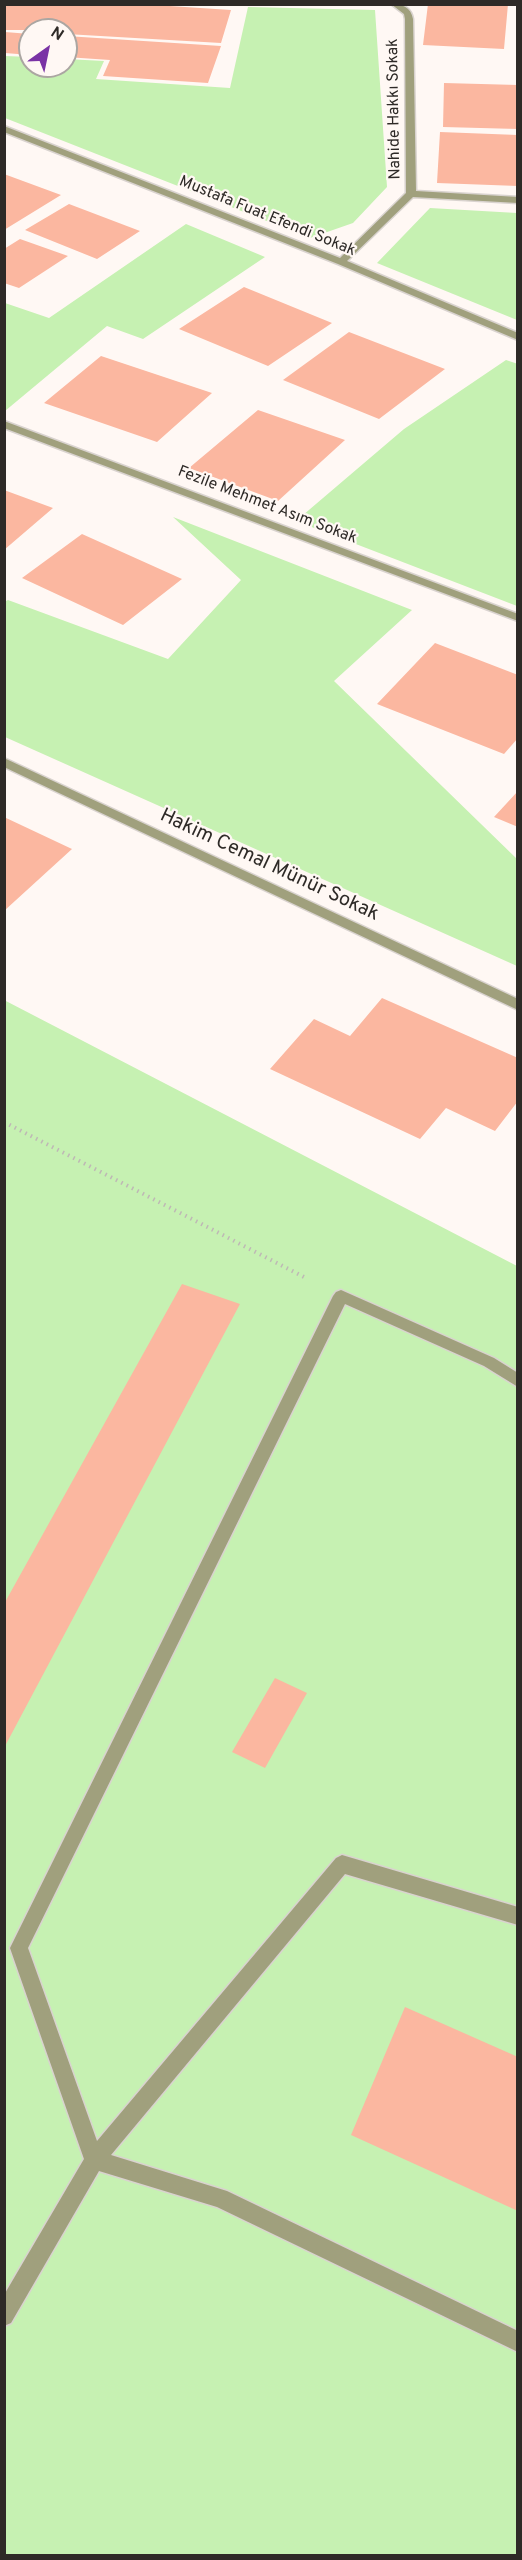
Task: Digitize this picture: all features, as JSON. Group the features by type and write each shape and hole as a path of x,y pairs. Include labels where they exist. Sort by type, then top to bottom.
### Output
{"street":[{"name":"Nahide Hakkı Sokak","path":"340,262 411,194 409,19 408,13 395,4"},
{"name":"Mustafa Fuat Efendi Sokak","path":"4,129 340,262 518,337"},
{"path":"411,194 518,200"},
{"name":"Fezile Mehmet Asım Sokak","path":"4,424 518,618"},
{"name":"Hakim Cemal Münür Sokak","path":"4,762 518,1005"},
{"path":"94,2160 20,1948 341,1296 489,1362 518,1381"},
{"path":"4,2316 94,2160 342,1864 518,1916"},
{"path":"94,2160 220,2198 518,2342"}],"path":[{"path":"4,1122 341,1296"}],"green space":[{"path":"248,7 375,10 387,187 353,223 310,238 5,118 5,56 18,57 18,78 78,78 78,60 104,61 96,79 230,88"},
{"path":"430,208 517,213 517,320 377,263"},
{"path":"186,224 265,257 143,339 107,326 5,411 5,303 49,318"},
{"path":"506,360 518,364 517,606 296,521 404,429"},
{"path":"173,517 412,610 334,681 517,859 517,966 5,737 4,602 8,600 168,659 241,580"},
{"path":"4,1000 517,1266 517,2555 5,2555"}],"building":[{"path":"4,4 139,4 231,10 221,43 78,35 78,18 18,18 18,30 4,30"},
{"path":"428,4 508,4 504,49 423,45"},
{"path":"5,32 18,33 18,54 5,53"},
{"path":"78,37 221,46 208,83 103,76 110,60 78,58"},
{"path":"444,83 518,85 518,129 443,127"},
{"path":"440,132 518,135 518,186 437,183"},
{"path":"4,174 61,195 4,230"},
{"path":"69,204 140,231 97,259 25,230"},
{"path":"20,239 68,256 19,288 4,283 4,249"},
{"path":"244,287 332,323 268,366 179,329"},
{"path":"349,332 445,369 379,419 283,380"},
{"path":"101,356 212,393 157,442 44,403"},
{"path":"258,410 345,440 278,501 189,468"},
{"path":"4,490 53,508 4,550"},
{"path":"82,534 182,579 123,625 22,578"},
{"path":"435,643 518,675 518,738 504,754 377,704"},
{"path":"518,791 518,827 494,817"},
{"path":"4,817 72,849 4,911"},
{"path":"382,998 518,1058 518,1101 495,1131 446,1108 420,1139 270,1069 314,1019 350,1036"},
{"path":"182,1284 240,1304 4,1748 4,1604"},
{"path":"275,1678 307,1693 265,1768 232,1752"},
{"path":"405,2007 518,2057 518,2211 351,2135"}]}
